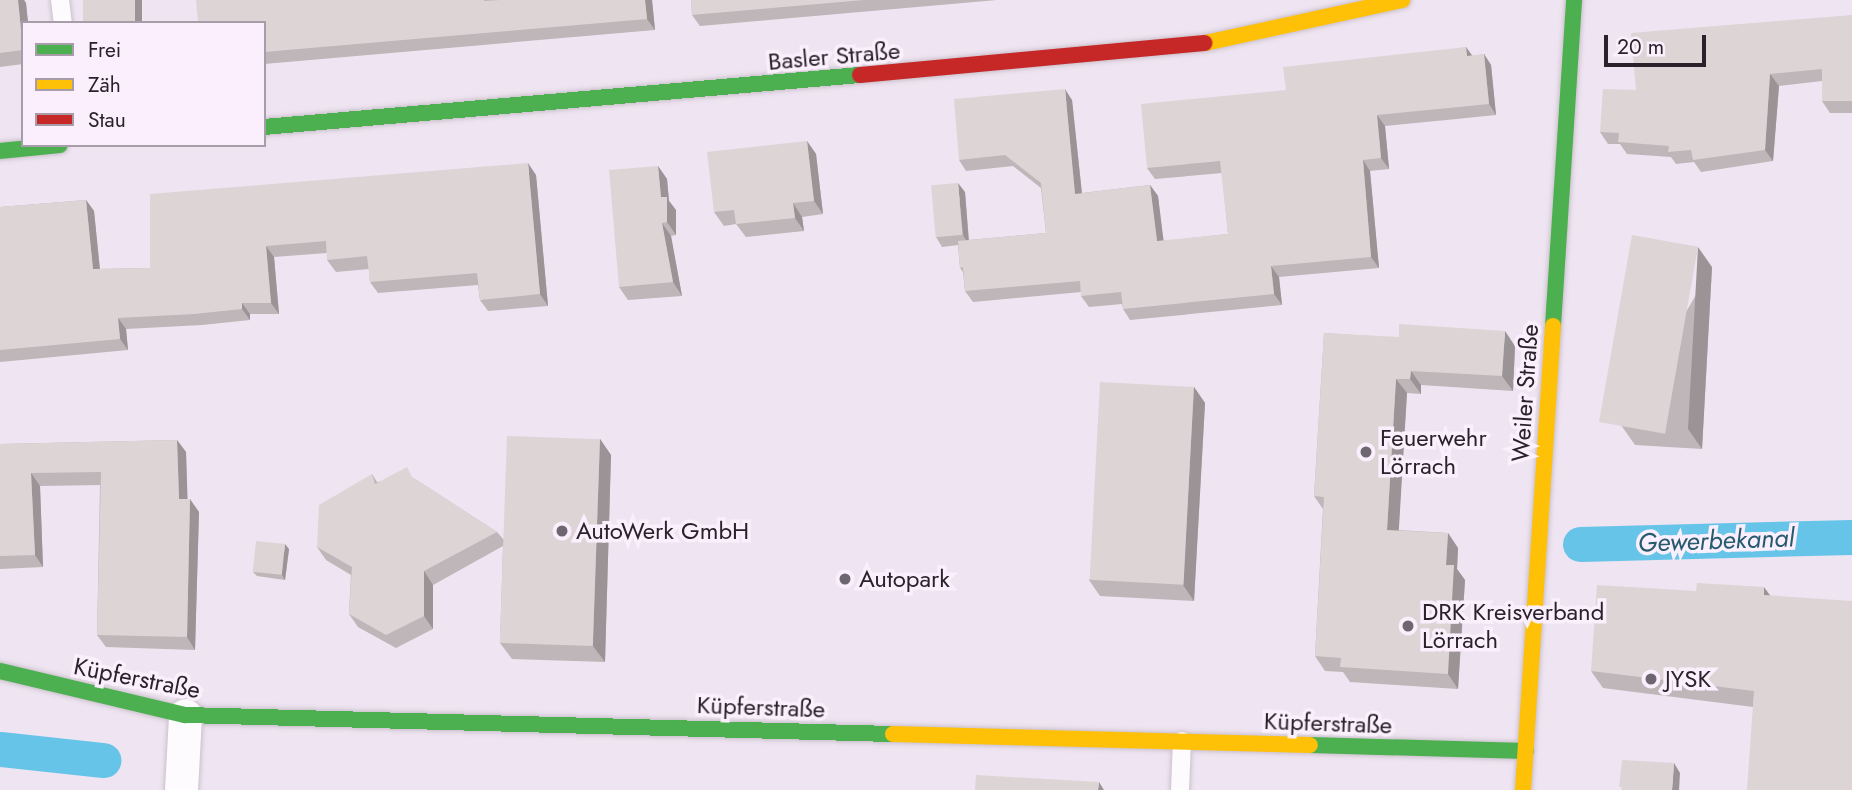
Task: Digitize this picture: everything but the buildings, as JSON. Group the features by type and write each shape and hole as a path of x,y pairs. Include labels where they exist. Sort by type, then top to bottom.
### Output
{"street":[{"name":"Basler Straße","path":"266,127 1171,48 1242,37 1402,0"},
{"name":"Weiler Straße","path":"1524,790 1574,0"},
{"path":"0,151 40,147"},
{"name":"Küpferstraße","path":"0,671 185,715 1526,751"},
{"path":"181,790 185,715"}],"lane":[{"path":"60,0 62,21"},
{"path":"1180,790 1182,741"}],"waterway":[{"name":"Gewerbekanal","path":"1580,544 1852,537"},
{"name":"Gewerbekanal","path":"0,749 103,760"}],"traffic: fast":[{"path":"1553,326 1574,0"},
{"path":"266,127 860,75"},
{"path":"0,151 40,147"},
{"path":"0,671 185,715 893,734"},
{"path":"1310,745 1526,751"}],"traffic: slow":[{"path":"1205,43 1402,0"},
{"path":"1523,790 1553,326"},
{"path":"893,734 1310,745"}],"traffic: jam":[{"path":"860,75 1205,43"}],"place":[{"name":"Feuerwehr Lörrach","path":"1366,452"},
{"name":"AutoWerk GmbH","path":"562,531"},
{"name":"Autopark","path":"845,579"},
{"name":"DRK Kreisverband Lörrach","path":"1408,626"},
{"name":"JYSK","path":"1651,679"}]}
